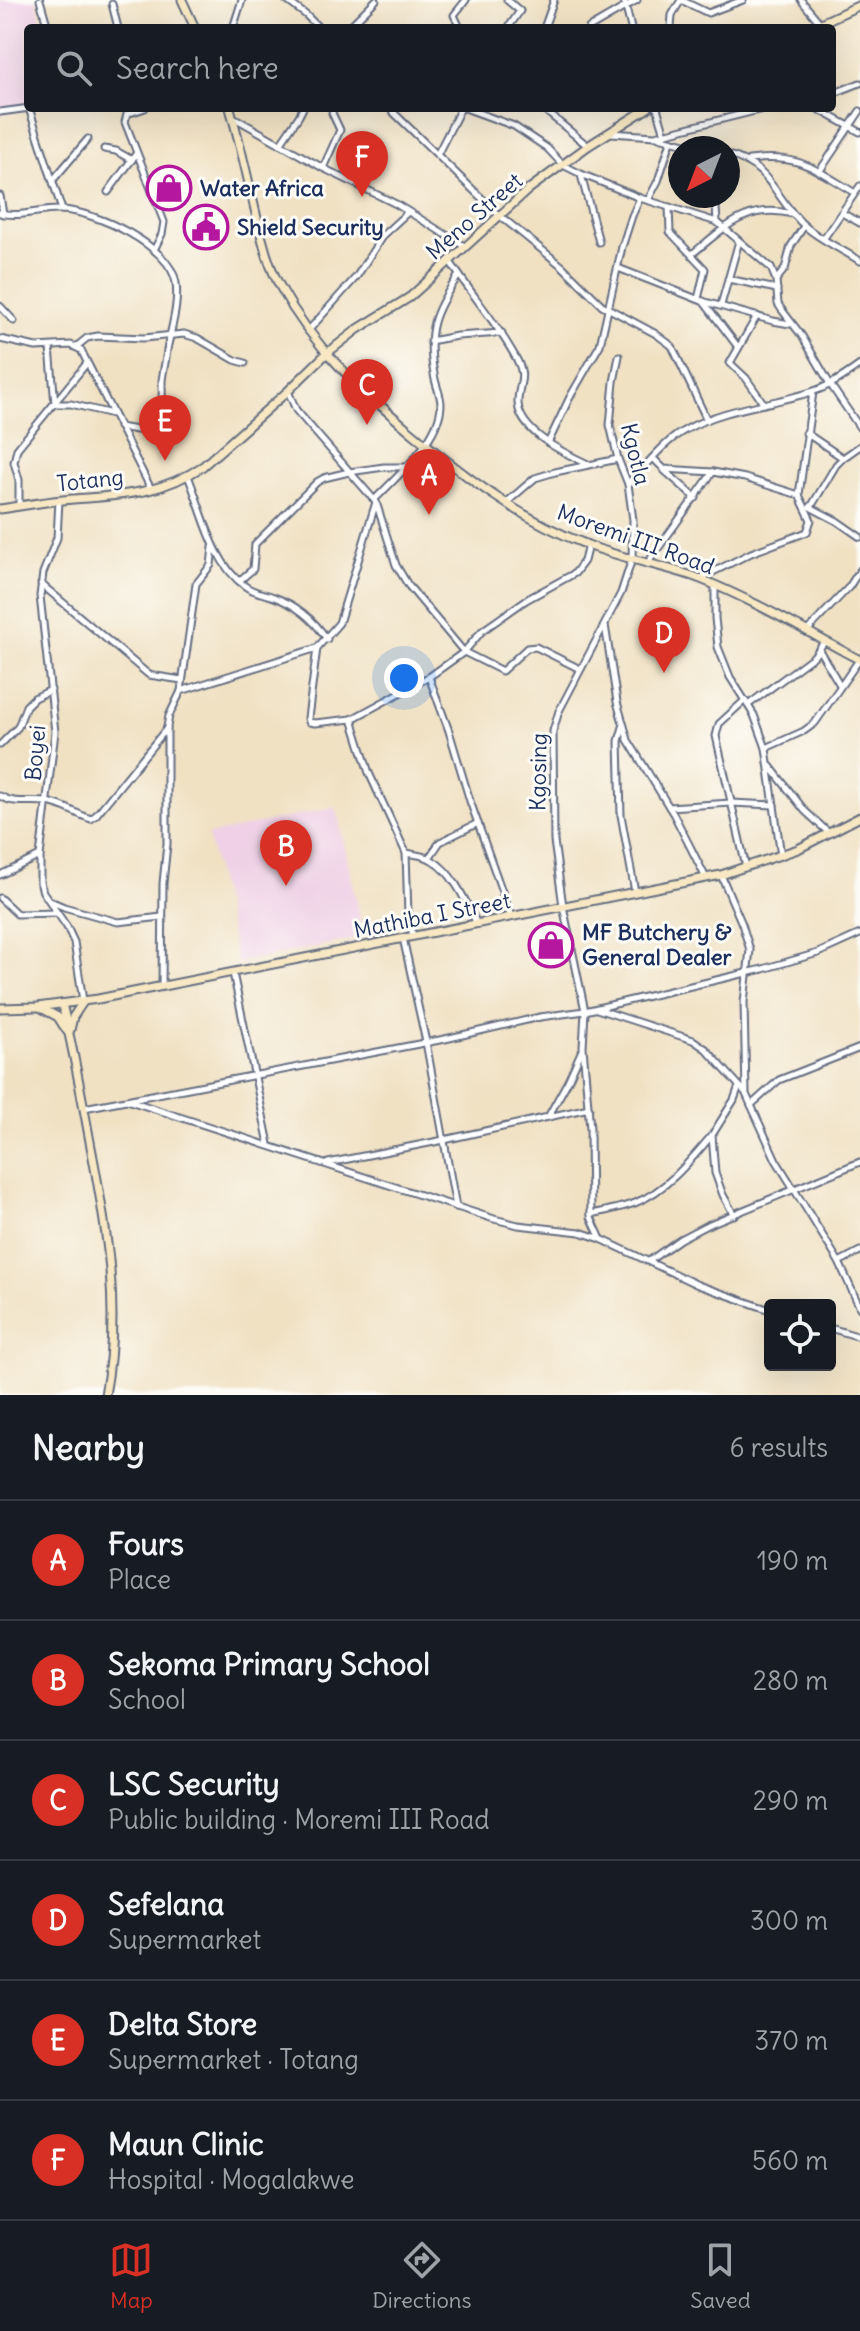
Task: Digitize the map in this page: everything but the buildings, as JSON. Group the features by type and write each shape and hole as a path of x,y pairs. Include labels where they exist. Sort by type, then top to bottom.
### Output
{"street":[{"path":"40,0 47,24"},
{"path":"182,0 193,24"},
{"path":"234,24 242,0"},
{"path":"286,0 315,24"},
{"path":"352,24 376,0"},
{"path":"458,24 454,15 466,0"},
{"path":"507,0 520,11 511,24"},
{"path":"545,24 554,0"},
{"path":"595,24 625,3 637,0"},
{"path":"671,24 672,15 681,0 708,13 743,0"},
{"path":"801,0 820,23 860,5"},
{"path":"625,3 630,24"},
{"path":"112,4 117,24"},
{"path":"836,92 860,83"},
{"path":"0,112 24,109"},
{"path":"819,172 860,111"},
{"path":"31,112 62,210"},
{"path":"133,112 127,114 125,122 164,222 154,250"},
{"path":"231,112 280,144 396,204 464,246"},
{"name":"Moremi III Road","path":"231,112 259,228 280,288 326,354 360,388 426,444 533,520 588,545 699,579 860,660"},
{"path":"280,144 300,112"},
{"path":"323,168 340,130 332,112"},
{"path":"393,112 499,215 562,266 609,311 656,334 672,346 707,420"},
{"path":"438,153 464,112"},
{"path":"477,112 514,126 536,139 563,165 581,174 668,207"},
{"path":"547,112 588,146"},
{"name":"Meno Street","path":"326,354 358,329 410,297 499,215 588,146 642,112"},
{"path":"658,112 665,134"},
{"path":"655,136 751,112"},
{"path":"823,112 860,132"},
{"path":"608,133 655,136 668,140"},
{"path":"53,181 88,139"},
{"path":"104,149 116,151 132,160"},
{"path":"648,200 668,150"},
{"path":"108,192 137,153"},
{"path":"740,159 748,161 784,158 803,163 859,188 824,238"},
{"path":"748,161 771,183 804,226 860,261"},
{"path":"581,174 599,242"},
{"path":"0,196 2,214 62,210 120,228 154,250 172,270 176,283 176,305 162,379 160,419 149,432 119,427"},
{"path":"548,443 586,368 598,351 617,268 640,198"},
{"path":"669,208 669,230 706,271 700,300"},
{"path":"672,208 717,222 766,262 776,280 778,304 808,345 860,428"},
{"path":"716,208 717,222"},
{"path":"308,331 357,276 383,235 408,212"},
{"path":"692,254 724,228 754,212 794,215"},
{"path":"842,213 860,223"},
{"path":"776,280 785,269 791,246 804,226"},
{"path":"721,306 739,241"},
{"path":"449,260 502,333 521,369 523,377 518,400 523,417 548,443 588,464"},
{"path":"617,268 700,300 791,324"},
{"path":"181,691 317,648 339,623 375,501 426,444 441,404 430,341 436,313 459,275"},
{"path":"728,279 777,289"},
{"path":"700,300 739,347"},
{"path":"0,306 14,321"},
{"path":"757,316 730,363 746,378 764,404"},
{"path":"430,341 502,333"},
{"path":"76,347 87,338 184,334 245,363"},
{"path":"0,339 36,347 71,345 81,350 152,491"},
{"path":"0,350 8,341"},
{"path":"50,348 55,404"},
{"name":"Totang","path":"0,509 152,491 188,476 288,391 326,354"},
{"name":"Kgotla","path":"619,356 610,425 628,484 633,520 632,559"},
{"path":"19,506 19,480 14,457 17,449 87,363"},
{"path":"628,484 678,434 707,420 813,392 860,365"},
{"path":"288,391 296,410 375,501 401,576 464,652 502,671 527,648 536,647 580,669"},
{"path":"799,495 813,392"},
{"path":"55,404 71,404 113,414"},
{"path":"806,433 843,458"},
{"path":"699,579 751,553 807,532 811,520 808,506 843,458 860,446"},
{"path":"653,458 696,498"},
{"path":"505,503 535,478 618,459"},
{"path":"239,581 253,569 255,544 317,482 331,475 405,467"},
{"path":"664,469 713,472 799,495 808,506 860,537"},
{"path":"647,564 713,472"},
{"path":"188,476 213,546 239,581 255,592 274,597 300,610 316,623 327,639"},
{"name":"Boyei","path":"59,500 57,538 41,583 40,607 55,732 40,856 40,882 74,942 83,1001"},
{"path":"317,648 309,722 352,719 429,677 464,652 482,631 526,600 575,573 584,561 588,545"},
{"path":"162,987 163,883 167,856 167,727 181,691 196,584 211,565 213,546"},
{"name":"Kgosing","path":"583,1047 585,1011 563,906 554,841 553,731 559,711 621,593 632,559"},
{"path":"807,631 849,587 860,570"},
{"path":"41,583 149,675 182,680"},
{"path":"715,586 718,647 730,677 747,702 766,748 781,856"},
{"path":"605,624 623,727 633,751 669,807 706,878"},
{"path":"746,867 716,736 719,724 819,650 825,641"},
{"path":"819,650 840,685"},
{"path":"766,748 815,723 860,660"},
{"path":"429,677 511,917"},
{"path":"0,745 18,727 26,706 34,698 51,690"},
{"path":"352,719 369,773 406,853 408,915 413,936"},
{"path":"0,796 12,802 46,802 70,809 87,819 94,817 167,727"},
{"path":"623,727 619,741 621,815 635,892"},
{"path":"769,765 805,811 830,834"},
{"path":"669,807 731,803 774,805"},
{"name":"Mathiba I Street","path":"0,1008 62,1004 162,987 721,875 781,856 860,817"},
{"path":"429,858 440,842 478,823"},
{"path":"406,853 429,858 454,883 477,924"},
{"path":"0,875 40,856"},
{"path":"721,875 748,940 750,956 744,1002 746,1094"},
{"path":"0,898 17,914 57,913"},
{"path":"49,900 118,922 162,917"},
{"path":"84,1108 540,1017 596,1009 818,953 860,934"},
{"path":"403,938 426,1042 456,1207"},
{"path":"233,973 269,1145"},
{"path":"70,1036 70,1023 83,1001"},
{"path":"62,1004 110,1258 112,1319 105,1395"},
{"path":"37,1007 58,1017 70,1036"},
{"path":"596,1009 693,1040 706,1049 739,1085 776,1160 839,1262 860,1308"},
{"path":"583,1047 589,1108 591,1215 601,1239"},
{"path":"548,1117 583,1047"},
{"path":"751,1105 779,1080 860,1048"},
{"path":"580,1232 591,1215 636,1203 676,1175 712,1135 734,1100 739,1085"},
{"path":"126,1100 456,1207 518,1225 580,1232 698,1285 764,1308"},
{"path":"325,1164 589,1108"},
{"path":"712,1135 715,1173 734,1215"},
{"path":"649,1261 692,1232 860,1162"},
{"path":"839,1262 860,1251"},
{"path":"836,1330 860,1337"}],"shaded area":[{"path":"0,0 36,0 42,24 24,24 24,111 0,114"},
{"path":"336,807 364,937 237,963 208,835"}],"place":[{"name":"Water Africa","path":"169,188"},
{"name":"Maun Clinic","path":"362,197"},
{"name":"Shield Security","path":"206,227"},
{"name":"LSC Security","path":"367,425"},
{"name":"Delta Store","path":"165,461"},
{"name":"Fours","path":"429,515"},
{"name":"Sefelana","path":"664,673"},
{"name":"Sekoma Primary School","path":"286,886"},
{"name":"MF Butchery & General Dealer","path":"551,945"}]}
